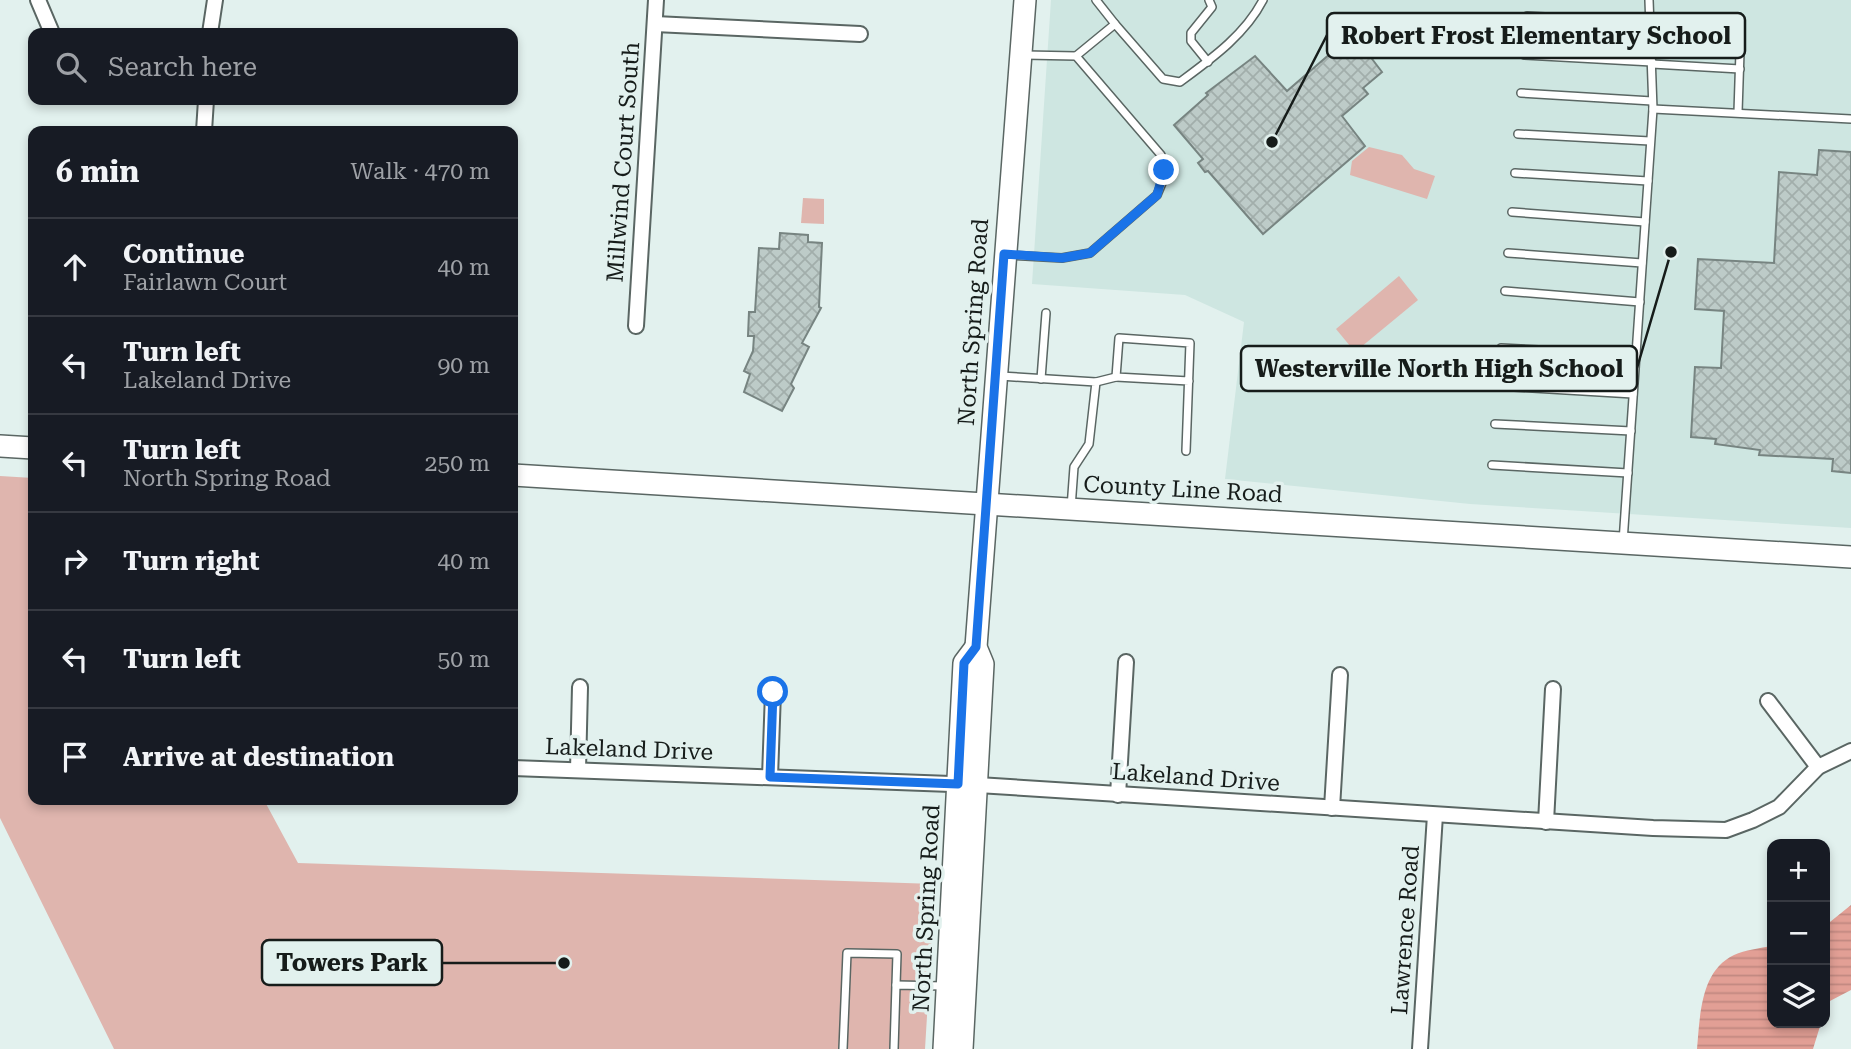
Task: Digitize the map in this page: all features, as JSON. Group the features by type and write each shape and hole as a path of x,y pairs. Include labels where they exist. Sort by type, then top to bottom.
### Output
{"main road":[{"name":"North Spring Road","path":"962,1049 957,986 968,784 983,664 976,647 1024,0"},
{"path":"0,446 28,448"},
{"name":"County Line Road","path":"518,475 1851,557"},
{"name":"North Spring Road","path":"944,1049 957,986"}],"street":[{"path":"38,0 50,28"},
{"path":"211,28 215,0"},
{"name":"Millwind Court South","path":"636,326 656,0"},
{"path":"655,24 860,34"},
{"path":"204,126 206,105"},
{"path":"1118,795 1126,662"},
{"path":"1332,808 1340,675"},
{"path":"578,770 580,687"},
{"path":"1546,822 1553,689"},
{"path":"770,777 773,692"},
{"path":"1768,701 1818,768"},
{"name":"Lakeland Drive","path":"518,768 968,784 1546,822 1726,830 1779,807 1818,768 1851,751"},
{"name":"Lawrence Road","path":"1420,1049 1435,815"}],"lane":[{"path":"1096,0 1163,79 1180,82 1208,62 1253,19 1263,0"},
{"path":"1208,62 1191,41 1191,33 1210,12 1212,7 1209,0"},
{"path":"1623,543 1652,105 1652,26 1649,0"},
{"path":"1527,16 1741,31"},
{"path":"1738,112 1741,22"},
{"path":"1021,55 1076,56 1115,24"},
{"path":"1524,55 1740,69"},
{"path":"1004,254 1062,258 1090,253 1157,195 1163,183 1161,155 1076,56"},
{"path":"1521,93 1851,119"},
{"path":"1518,134 1650,141"},
{"path":"1515,173 1648,181"},
{"path":"1512,212 1645,222"},
{"path":"1508,253 1642,263"},
{"path":"1506,291 1640,302"},
{"path":"1041,379 1046,313"},
{"path":"1116,377 1119,338 1190,343 1186,451"},
{"path":"1501,348 1636,355"},
{"path":"996,376 1096,382 1116,377 1189,382"},
{"path":"1071,508 1074,467 1089,444 1096,382"},
{"path":"1498,386 1633,394"},
{"path":"1495,424 1631,431"},
{"path":"1492,465 1628,473"},
{"path":"843,1049 847,953 897,954 894,1049"},
{"path":"896,985 957,986"}],"shaded area":[{"path":"1051,0 1851,0 1851,528 1470,504 1225,479 1244,322 1185,295 1032,284"},
{"path":"1369,147 1402,155 1414,169 1435,176 1427,199 1350,175 1352,161"},
{"path":"803,198 824,199 824,224 801,223"},
{"path":"1399,276 1418,300 1355,352 1336,329"},
{"path":"0,476 28,478 28,805 267,805 298,863 935,884 925,1049 114,1049 0,818"},
{"path":"1851,905 1851,990 1830,1001 1830,965 1830,922"},
{"path":"1767,947 1767,1028 1819,1028 1813,1049 1697,1049 1699,1023 1708,983 1723,962 1748,950"}],"building":[{"path":"1353,34 1382,72 1363,88 1368,94 1342,116 1365,146 1263,234 1208,171 1205,172 1198,163 1203,159 1174,125 1208,95 1206,93 1255,56 1287,91"},
{"path":"1819,150 1851,152 1851,473 1832,471 1833,459 1759,455 1760,450 1715,444 1716,439 1691,437 1695,367 1721,368 1724,311 1695,309 1698,259 1774,263 1779,172 1817,175"},
{"path":"780,233 808,235 808,242 822,243 821,308 802,343 809,347 791,384 794,388 782,411 744,392 750,374 744,371 753,351 754,336 748,336 749,312 755,312 759,248 779,249"}],"place":[{"name":"Robert Frost Elementary School","path":"1272,142"},
{"name":"Westerville North High School","path":"1671,252"},
{"name":"Towers Park","path":"564,963"}],"route":[{"path":"773,692 770,777 958,784 964,663 976,647 1004,254 1062,258 1090,253 1157,195 1163,183 1164,170"}]}
